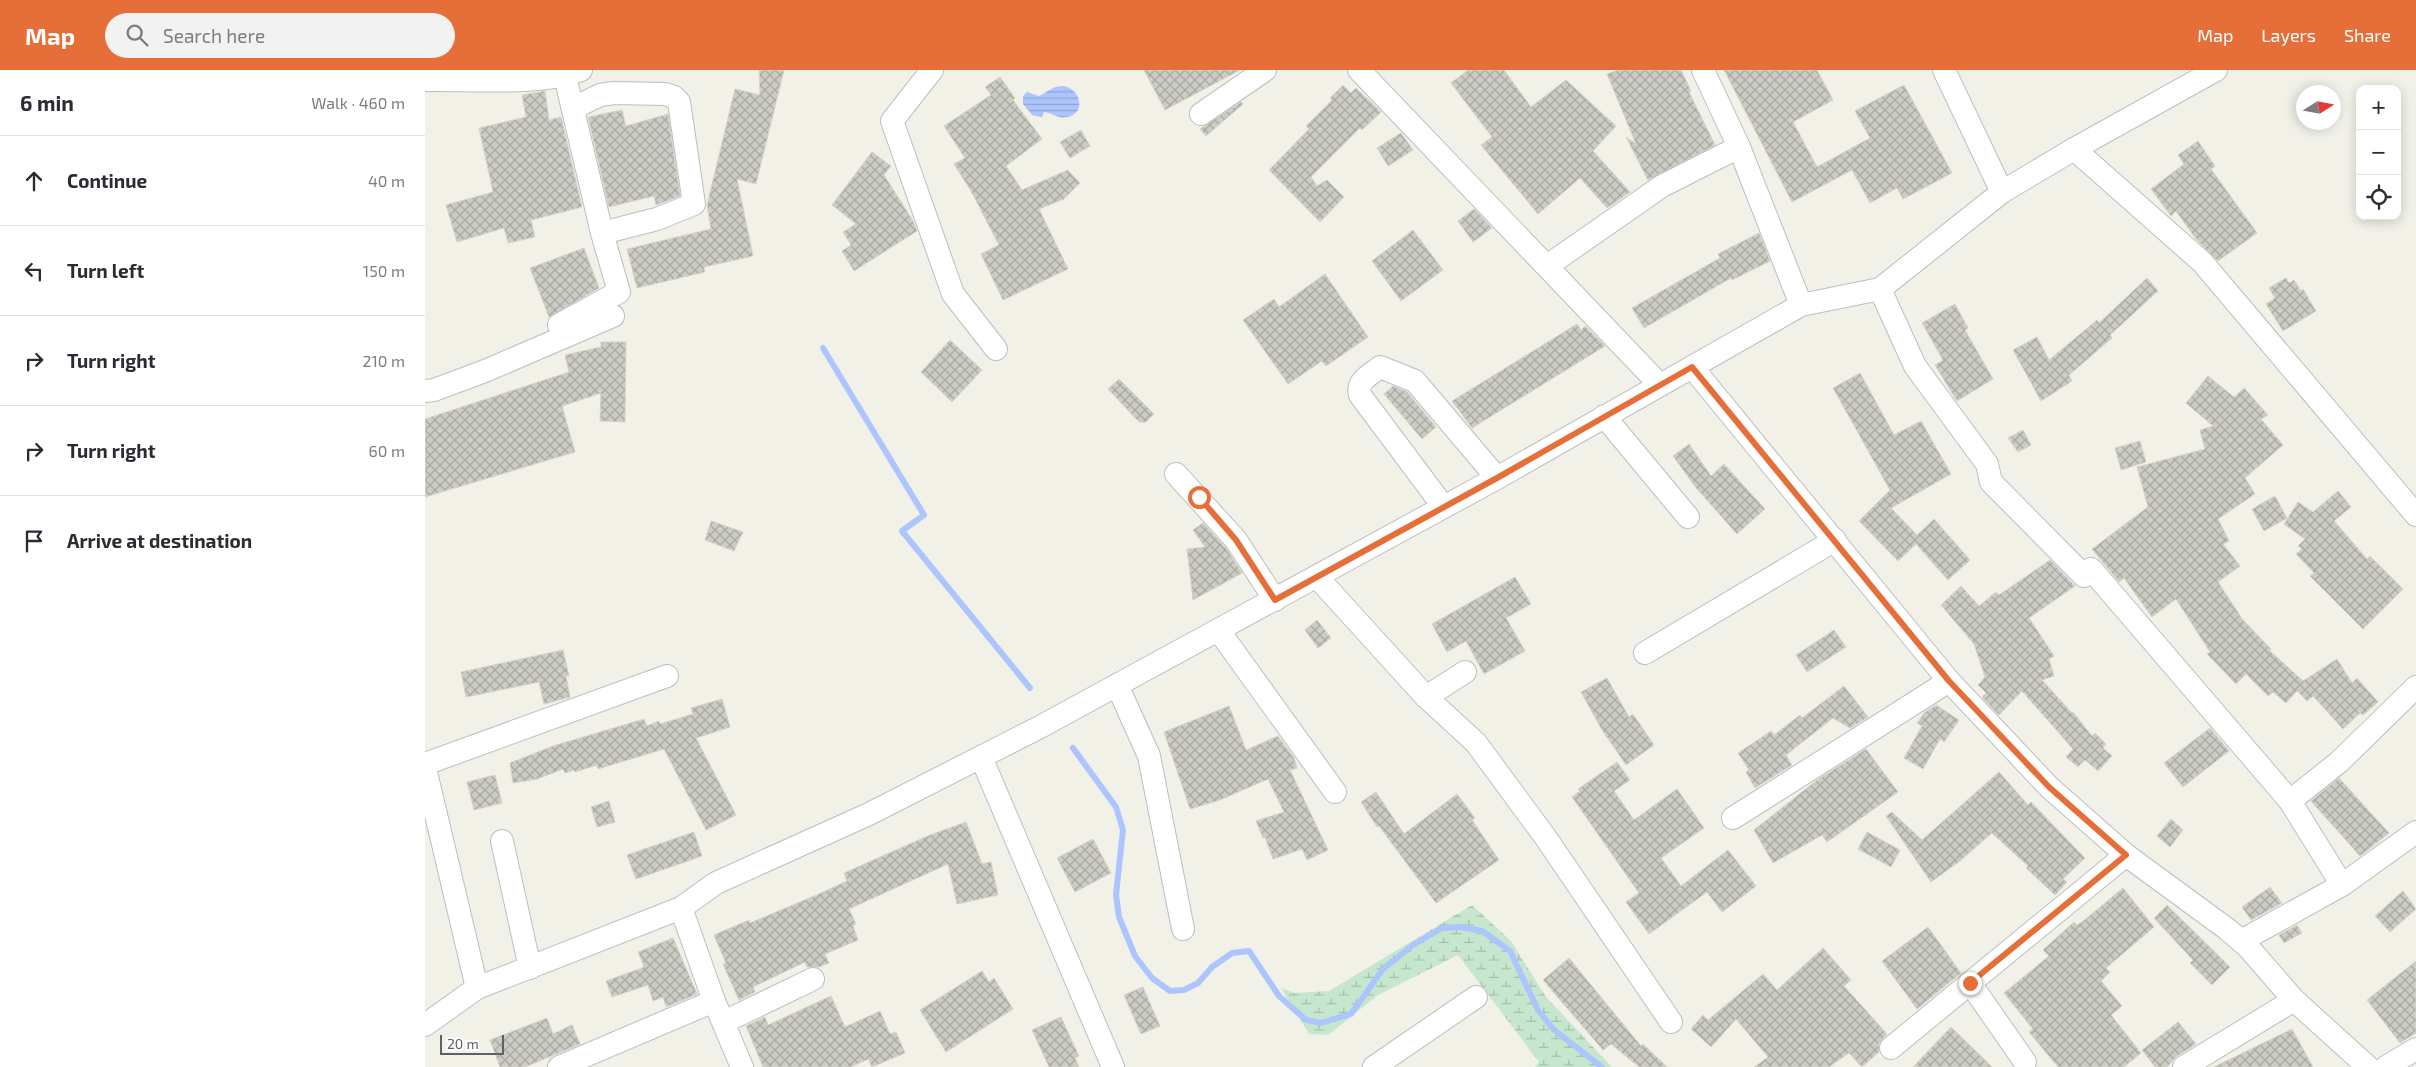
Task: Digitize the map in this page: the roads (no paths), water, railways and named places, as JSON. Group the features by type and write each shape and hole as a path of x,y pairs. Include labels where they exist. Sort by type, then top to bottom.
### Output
{"street":[{"path":"932,70 892,121 953,294 996,349"},
{"path":"1201,114 1265,70"},
{"path":"1359,70 1660,385"},
{"path":"1703,70 1739,147 1801,306"},
{"path":"1944,70 2001,192"},
{"path":"425,1025 477,988 681,908 715,883 869,814 981,757 1219,631 1443,506 1497,478 1801,306 1880,289 2001,192 2216,70"},
{"path":"425,80 457,75 545,79 573,73 574,108 602,233 619,292 559,325"},
{"path":"574,108 600,95 615,93 665,94 674,97 679,102 694,204 657,219 602,233"},
{"path":"1547,266 1662,186 1739,147"},
{"path":"2074,149 2202,262 2416,515"},
{"path":"1880,289 1915,366 1987,464 1991,482 2084,576 2091,569 2290,801 2342,884"},
{"path":"425,391 434,390 485,371 613,316"},
{"path":"1443,506 1360,396 1358,389 1360,383 1380,367 1415,381 1497,478"},
{"path":"1692,367 1949,681 2049,787 2126,855 2241,941 2294,1000 2368,1067"},
{"path":"1604,416 1688,517"},
{"path":"1176,474 1236,540 1275,600"},
{"path":"1645,653 1835,540"},
{"path":"1317,577 1426,697 1476,743 1546,838 1671,1022"},
{"path":"1219,631 1335,792"},
{"path":"1426,697 1465,672"},
{"path":"425,764 667,676"},
{"path":"1733,818 1949,681"},
{"path":"1117,685 1149,756 1183,929"},
{"path":"2290,801 2339,762 2416,687"},
{"path":"981,757 1113,1067"},
{"path":"425,768 477,988"},
{"path":"2241,941 2342,884 2416,832"},
{"path":"502,841 530,968"},
{"path":"1891,1048 2126,855"},
{"path":"681,908 714,1000 742,1067"},
{"path":"723,1022 813,979"},
{"path":"1970,983 2025,1062"},
{"path":"1374,1067 1475,997"},
{"path":"559,1067 714,1000"},
{"path":"2184,1067 2294,1000"},
{"path":"2386,1067 2416,1049"}],"water":[{"path":"1063,86 1069,88 1078,96 1079,107 1073,115 1060,117 1044,112 1042,117 1032,115 1023,104 1023,96 1027,92 1039,96 1055,87"}],"waterway":[{"path":"823,348 924,515 902,531 1030,688"},
{"path":"1073,748 1116,807 1123,830 1116,895 1119,917 1135,956 1152,978 1170,991 1184,990 1198,983 1212,967 1232,953 1249,951 1279,996 1306,1020 1321,1023 1351,1014 1383,969 1413,945 1442,928 1460,927 1482,931 1510,951 1538,1010 1553,1029 1602,1067"}]}
